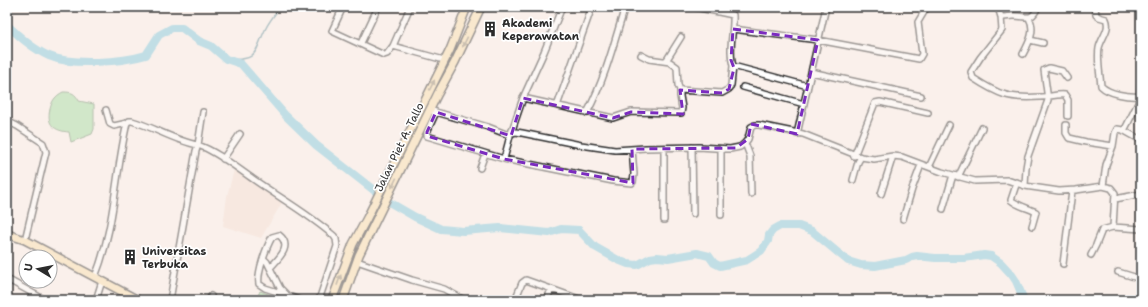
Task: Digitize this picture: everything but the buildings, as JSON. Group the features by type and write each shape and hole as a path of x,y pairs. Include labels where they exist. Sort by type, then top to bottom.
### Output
{"main road":[{"name":"Jalan Piet A. Tallo","path":"332,300 347,260 456,35 467,7"},
{"name":"Jalan Piet A. Tallo","path":"343,300 357,261 370,233 411,148 432,111 481,7"},
{"path":"8,234 26,240 138,300"}],"street":[{"path":"344,7 332,31 361,43 384,55 387,54 393,46 410,7"},
{"path":"361,43 378,7"},
{"path":"504,159 523,98 562,7"},
{"path":"557,106 563,93 592,7"},
{"path":"587,113 610,57 625,7"},
{"path":"680,90 722,94 729,89 731,85 733,66 731,55 733,16 731,13 695,7"},
{"path":"797,134 826,7"},
{"path":"733,29 818,40 919,59 922,54 918,22 927,7"},
{"path":"998,7 1001,17 1002,30 975,65 971,72 973,78 990,90 1012,98 1064,95 1068,100 1068,116"},
{"path":"1029,18 1038,7"},
{"path":"1095,7 1096,15 1106,19 1108,23 1099,49 1101,86 1105,89 1126,96 1139,96"},
{"path":"1001,17 1015,16 1029,18"},
{"path":"1023,54 1030,40 1032,24 1029,18"},
{"path":"666,61 681,37"},
{"path":"1030,40 1043,43"},
{"path":"393,46 444,60"},
{"path":"523,98 613,118 631,112 680,113 682,111 677,67 666,61 649,59 640,55"},
{"path":"733,66 808,86"},
{"path":"1025,186 1028,156 1047,106 1045,69 1050,68 1062,71 1067,78"},
{"path":"811,72 921,96"},
{"path":"1124,131 1137,107 1141,84"},
{"path":"743,87 804,104"},
{"path":"854,156 875,103 880,102 928,113"},
{"path":"106,110 112,125 116,126 129,121 142,123 175,138 206,148 318,223 336,239 337,246 335,254 319,300"},
{"path":"632,149 634,174 632,183 613,181 504,159 427,136 427,132 432,111 506,134 516,132 605,149 622,150 632,149 692,147 721,149 736,148 745,143 748,139 751,127 755,125 802,134 822,141 854,156 874,159 893,156 902,157 922,165 975,181 1001,179 1017,182 1025,186 1052,191 1072,191 1104,186 1113,189 1115,193 1113,227"},
{"path":"170,300 196,151 202,125 203,112"},
{"path":"7,121 34,136 43,143 46,152 26,240"},
{"path":"94,276 100,262 109,228 121,149 127,123"},
{"path":"929,167 950,125"},
{"path":"1066,125 1066,135 1071,139 1113,146"},
{"path":"943,209 956,176 982,128"},
{"path":"1104,186 1106,165 1113,146 1116,130 1124,131 1141,140"},
{"path":"223,159 240,134"},
{"path":"745,143 750,156 751,194"},
{"path":"692,147 693,214"},
{"path":"664,148 664,220"},
{"path":"721,149 721,215"},
{"path":"480,168 485,154"},
{"path":"881,194 893,156"},
{"path":"853,180 860,157"},
{"path":"903,219 912,189 922,165"},
{"path":"1017,182 1012,200 1025,208 1036,212 1032,226"},
{"path":"1063,264 1072,191"},
{"path":"1115,199 1141,194"},
{"path":"1091,255 1102,230 1113,227 1141,229"},
{"path":"7,247 8,234"},
{"path":"270,268 284,249 284,238 279,235 272,237 260,268 260,284 266,288 299,300"},
{"path":"264,259 280,288 287,295"},
{"path":"357,261 412,280 444,289 464,300"},
{"path":"1118,272 1141,279"},
{"path":"7,279 45,300"},
{"path":"96,300 102,281"},
{"path":"515,300 524,281 582,300"},
{"path":"547,300 551,289"}],"highlighted area":[{"path":"733,29 818,40 797,134 751,124 748,139 736,148 632,149 633,183 504,159 427,136 427,132 436,112 511,136 523,98 613,118 631,112 683,114 680,90 722,93 729,89 734,68 731,60"}],"shaded area":[{"path":"234,170 283,201 261,238 223,226 227,196"}],"green space":[{"path":"63,92 73,94 79,101 94,104 94,129 92,134 71,142 69,132 56,129 53,126 49,119 50,109 54,99"},
{"path":"260,291 276,297 274,300 261,300 257,298"}],"waterway":[{"path":"226,59 245,58 255,53 267,26 280,7"},
{"path":"7,25 32,46 49,56 59,59 84,62 124,60 146,55 159,35 172,28 182,28 199,41 211,46 226,59 241,64 286,116 316,145 389,202 415,217 441,229 463,231 500,228 549,233 561,229 579,230 595,247 628,264 637,265 650,258 668,258 697,253 709,256 714,263 720,266 747,260 761,251 768,241 769,235 773,230 780,226 799,226 812,231 848,261 861,265 875,266 906,260 917,256 935,258 964,258 984,255 991,256 1001,263 1012,275 1024,300"}],"place":[{"name":"Akademi Keperawatan","path":"490,29"},
{"name":"Universitas Terbuka","path":"130,257"}]}
